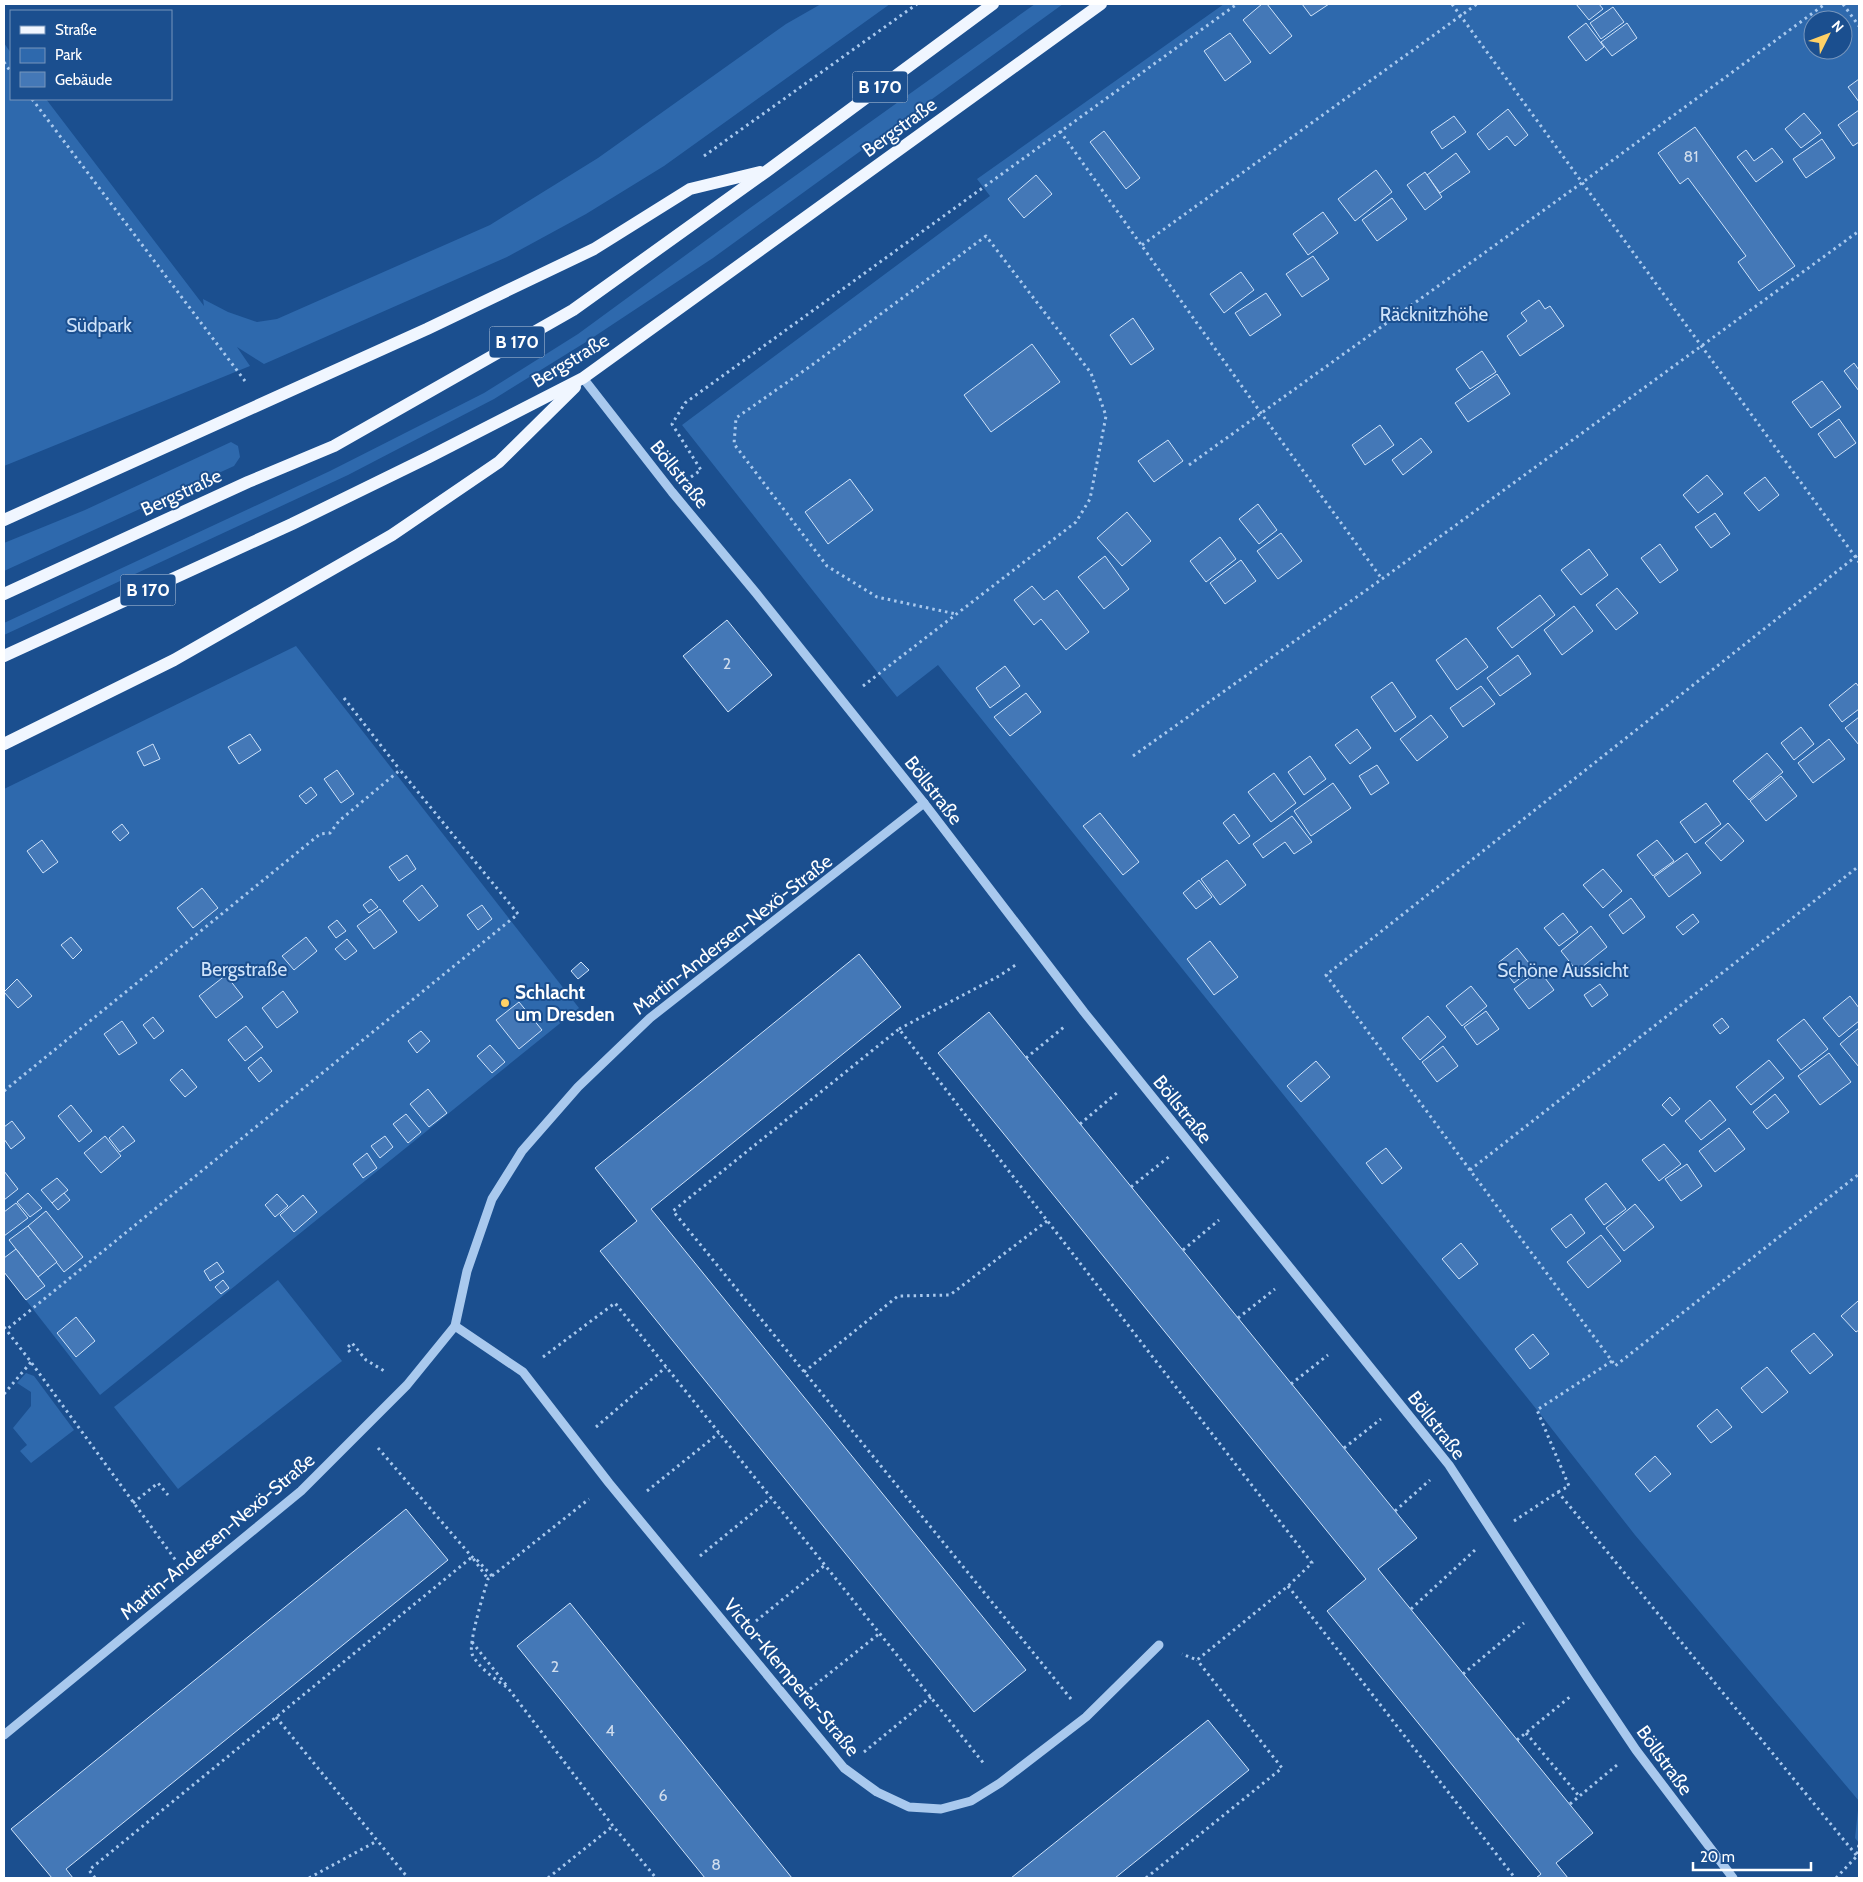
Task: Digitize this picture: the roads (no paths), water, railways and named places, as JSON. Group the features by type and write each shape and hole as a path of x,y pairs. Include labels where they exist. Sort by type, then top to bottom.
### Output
{"main road":[{"name":"Bergstraße","path":"4,594 248,482 334,446 574,310 767,171 993,4"},
{"name":"Bergstraße","path":"4,656 292,524 429,457 583,378 1100,4"},
{"path":"4,520 427,329 594,249 690,190 767,171"},
{"path":"4,744 174,660 392,535 499,462 583,378"}],"street":[{"name":"Böllstraße","path":"583,378 672,492 756,593 924,803 1084,1012 1449,1465 1636,1750 1733,1878"},
{"name":"Martin-Andersen-Nexö-Straße","path":"4,1735 301,1491 407,1385 455,1326 468,1271 492,1199 522,1151 578,1087 650,1018 924,803"},
{"name":"Victor-Klemperer-Straße","path":"455,1326 523,1372 609,1483 844,1768 877,1792 908,1807 941,1809 971,1801 1000,1783 1086,1717 1159,1645"}],"place":[{"name":"Schlacht um Dresden","path":"505,1003"}],"park label":[{"name":"Räcknitzhöhe","path":"1434,314"},
{"name":"Südpark","path":"99,325"},
{"name":"Schöne Aussicht","path":"1563,970"}]}
